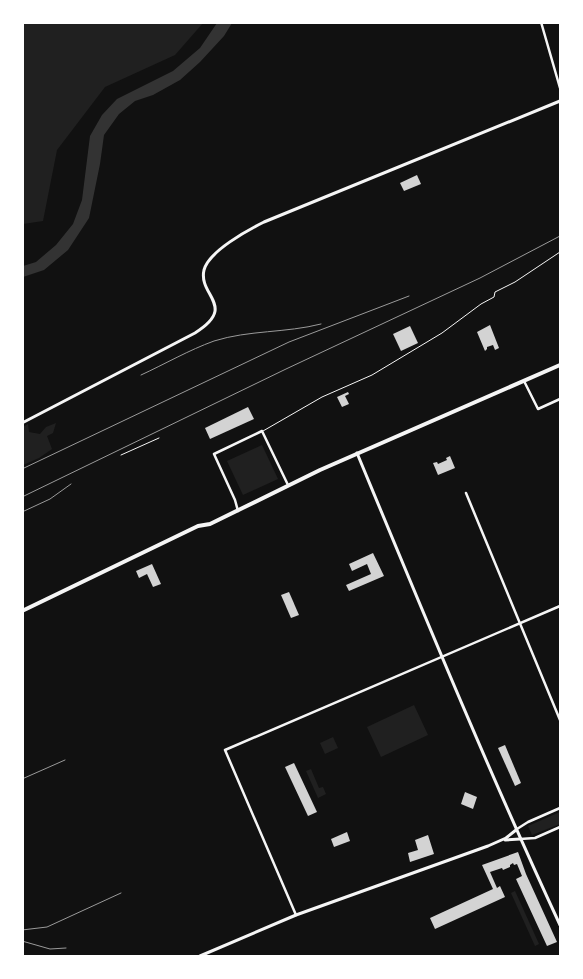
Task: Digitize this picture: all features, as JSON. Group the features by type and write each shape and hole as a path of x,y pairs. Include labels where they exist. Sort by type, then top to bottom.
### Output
{"main road":[{"path":"22,611 198,526 210,524 238,511 320,470 560,365"}],"street":[{"path":"541,22 560,88"},
{"path":"22,423 195,333 209,323 214,314 215,306 205,281 205,266 214,255 244,233 264,222 560,101"},
{"path":"524,381 538,409 560,399"},
{"path":"238,511 235,500 214,454 262,431 288,487"},
{"path":"358,454 441,657 516,830 560,925"},
{"path":"466,493 560,720"},
{"path":"296,915 225,750 560,606"},
{"path":"200,956 296,915 502,840 528,822 560,808"},
{"path":"502,840 535,838 560,827"}],"lane":[{"path":"262,431 322,397 372,375 426,344 481,304 494,297 495,292 515,282 560,252"}],"path":[{"path":"121,455 160,438"}],"shaded area":[{"path":"22,23 203,23 175,55 105,87 57,150 43,221 23,224"},
{"path":"217,23 232,23 224,36 200,62 180,80 153,95 135,101 119,114 104,135 89,218 68,250 44,270 23,277 23,266 36,262 56,245 73,224 82,200 90,136 102,115 117,99 173,71 200,48"},
{"path":"56,423 53,433 47,436 52,449 39,458 23,465 23,427 28,424 29,432 40,434 46,427"},
{"path":"262,445 278,479 243,495 227,461"},
{"path":"414,705 428,735 381,757 367,727"},
{"path":"333,737 338,748 325,754 320,743"},
{"path":"311,769 319,788 323,787 326,794 318,798 306,771"},
{"path":"560,812 560,824 532,835 528,826"},
{"path":"515,891 539,944 535,946 511,893"}],"building":[{"path":"417,175 421,184 404,191 400,183"},
{"path":"490,325 499,348 495,350 493,345 487,347 485,351 477,332"},
{"path":"410,326 418,343 401,351 393,334"},
{"path":"348,392 349,394 345,396 349,404 342,407 337,397"},
{"path":"248,407 254,419 210,439 205,428"},
{"path":"450,456 455,468 438,475 433,463 437,462 438,464 447,460 446,458"},
{"path":"373,553 384,576 349,591 346,585 371,574 367,564 352,571 349,564"},
{"path":"152,564 161,584 153,587 147,574 139,578 136,571"},
{"path":"289,592 299,615 291,618 281,595"},
{"path":"505,745 521,783 515,786 498,748"},
{"path":"294,763 317,812 308,816 285,767"},
{"path":"465,792 477,797 473,809 461,804"},
{"path":"347,832 350,841 334,847 331,839"},
{"path":"428,835 434,854 410,862 408,853 418,850 415,840"},
{"path":"518,852 557,942 547,946 516,879 522,876 517,864 514,865 513,863 510,867 503,870 502,868 490,872 497,888 500,886 505,897 435,929 430,918 493,889 482,865"}],"railway":[{"path":"22,497 286,369 480,278 560,236"},
{"path":"22,469 289,342 409,296"},
{"path":"141,375 186,353 227,337 321,324"},
{"path":"22,512 50,499 71,484"},
{"path":"22,779 65,760"},
{"path":"22,930 47,927 121,893"},
{"path":"22,941 50,949 66,948"}]}
